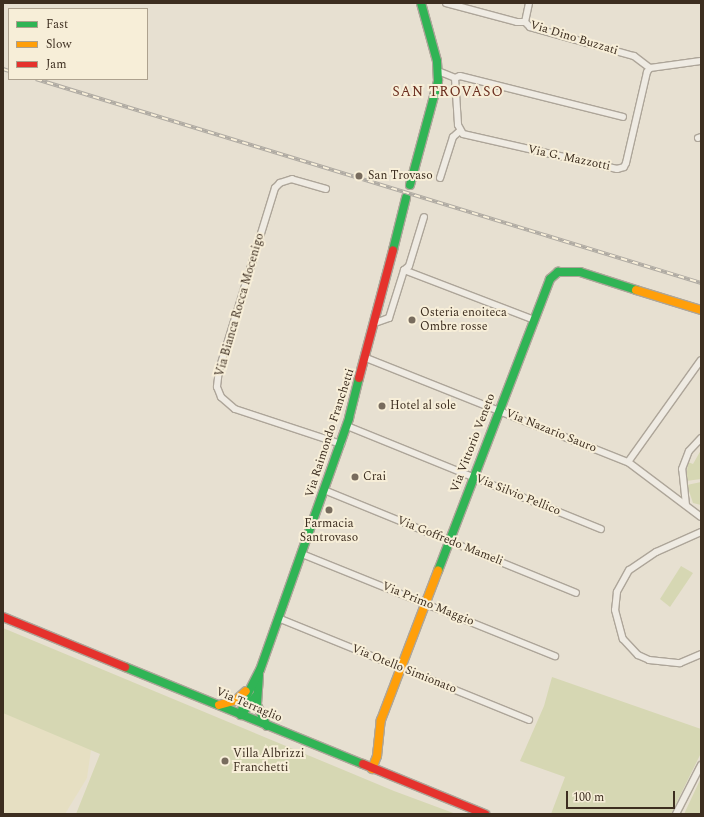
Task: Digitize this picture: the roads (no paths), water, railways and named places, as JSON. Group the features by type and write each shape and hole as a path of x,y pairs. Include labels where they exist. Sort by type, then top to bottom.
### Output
{"street":[{"path":"410,185 434,102 438,71 421,3"},
{"name":"Via Dino Buzzati","path":"446,3 525,22 530,27 634,56 650,68"},
{"path":"525,22 529,3"},
{"path":"650,68 701,61"},
{"name":"Via G. Mazzotti","path":"460,131 467,136 617,169 624,167 647,72 650,68"},
{"path":"438,71 455,78 460,76 623,117"},
{"path":"440,178 453,137 460,131 458,125 455,78"},
{"name":"Via Bianca Rocca Mocenigo","path":"326,189 292,179 280,183 275,188 219,370 217,387 221,397 235,409 341,444"},
{"name":"Via Raimondo Franchetti","path":"241,715 250,688 260,670 347,426 366,358 406,198"},
{"path":"375,323 389,318 404,270 409,266 424,217"},
{"path":"404,270 534,320"},
{"name":"Via Vittorio Veneto","path":"372,768 377,756 380,725 400,668 450,540 472,476 550,279 558,272 569,270 701,310"},
{"name":"Via Nazario Sauro","path":"366,358 628,462 701,517"},
{"path":"628,462 701,360"},
{"name":"Via Silvio Pellico","path":"347,426 601,529"},
{"path":"686,505 682,469 689,451 701,438"},
{"name":"Via Goffredo Mameli","path":"324,490 576,592"},
{"path":"701,532 656,552 630,570 617,592 615,610 618,630 623,639 638,655 648,660 680,664 701,654"},
{"name":"Via Primo Maggio","path":"302,554 555,656"},
{"name":"Via Terraglio","path":"3,616 267,726 485,814"},
{"name":"Via Otello Simionato","path":"278,618 529,720"},
{"name":"Via Raimondo Franchetti","path":"260,670 256,696 257,705 267,726"},
{"name":"Via Raimondo Franchetti","path":"219,705 236,700 250,688"},
{"name":"Via Raimondo Franchetti","path":"241,715 256,696"},
{"path":"676,814 701,765"}],"railway":[{"path":"3,69 8,71"},
{"path":"39,80 701,283"}],"place":[{"name":"San Trovaso","path":"359,176"},
{"name":"Osteria enoiteca Ombre rosse","path":"412,320"},
{"name":"Hotel al sole","path":"382,406"},
{"name":"Crai","path":"355,477"},
{"name":"Farmacia Santrovaso","path":"329,510"},
{"name":"Villa Albrizzi Franchetti","path":"225,761"}],"district":[{"name":"SAN TROVASO","path":"448,92"}]}
